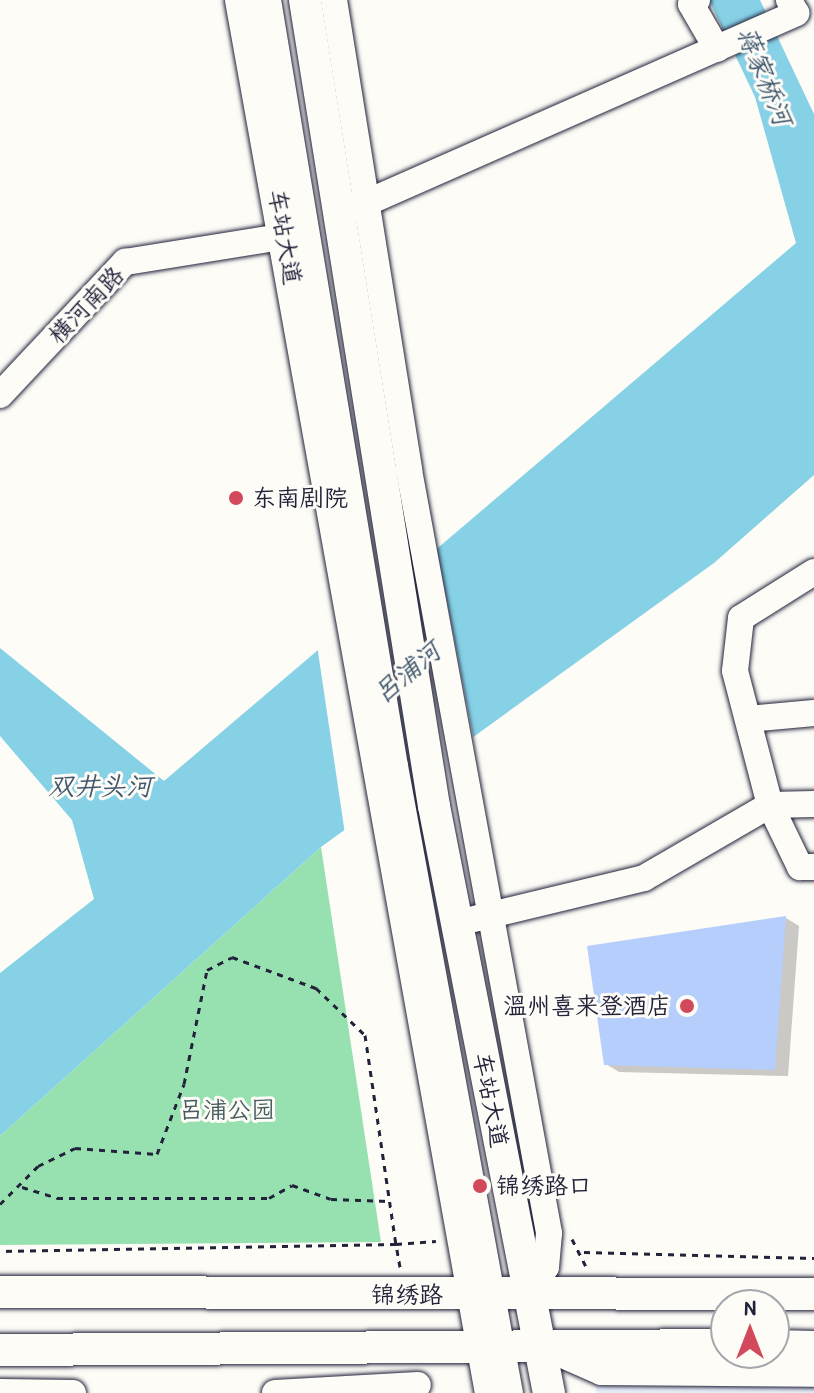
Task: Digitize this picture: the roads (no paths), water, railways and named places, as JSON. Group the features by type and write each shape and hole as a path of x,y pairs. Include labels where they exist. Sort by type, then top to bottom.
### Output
{"main road":[{"name":"车站大道","path":"241,0 323,223 395,468 434,806 457,923 500,1296 510,1345 491,1393"},
{"name":"车站大道","path":"305,0 323,223 328,474 395,847 510,1345 549,1393"},
{"name":"锦绣路","path":"0,1292 500,1296 814,1294"},
{"path":"0,1350 710,1345"},
{"path":"790,1346 814,1347"}],"street":[{"path":"268,0 323,223 372,624 403,762 500,1296"},
{"path":"284,0 395,657 403,762"},
{"path":"323,223 334,0"},
{"path":"697,0 691,4 717,49"},
{"name":"横河南路","path":"0,395 125,262 323,223 796,13 789,0"},
{"path":"395,468 471,797 550,1242 500,1296"},
{"path":"814,572 741,618 735,671 770,805 800,867 814,867"},
{"path":"748,719 814,713"},
{"path":"457,923 644,878 770,805 814,804"},
{"path":"510,1345 601,1372 814,1374"},
{"path":"510,1345 510,1393"},
{"path":"510,1345 525,1393"},
{"path":"275,1393 418,1385"},
{"path":"0,1392 73,1393"}],"water":[{"path":"709,0 760,0 814,114 814,475 714,563 321,847 0,1136 0,973 94,899 72,820 0,736 0,648 164,781 796,243 755,97"}],"place":[{"name":"东南剧院","path":"236,498"},
{"name":"温州喜来登酒店","path":"687,1006"},
{"name":"锦绣路口","path":"480,1186"}],"water label":[{"name":"蒋家桥河","path":"765,76"},
{"name":"吕浦河","path":"407,672"},
{"name":"双井头河","path":"100,786"}],"park label":[{"name":"吕浦公园","path":"227,1110"}]}
